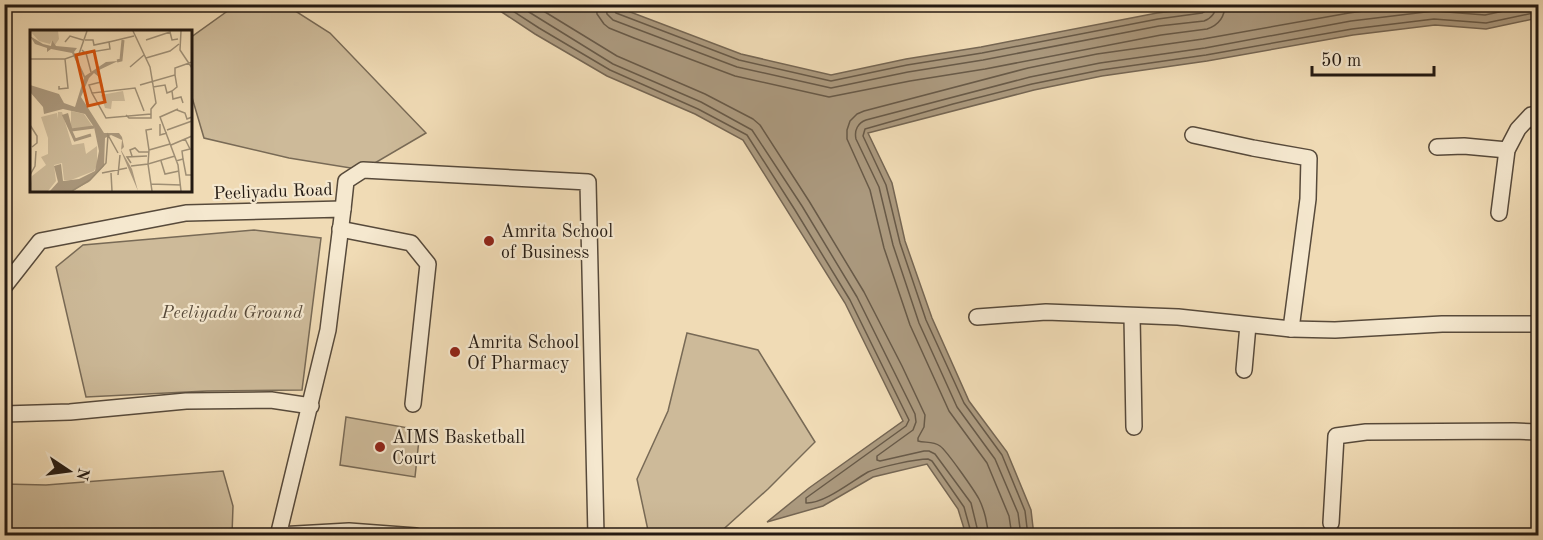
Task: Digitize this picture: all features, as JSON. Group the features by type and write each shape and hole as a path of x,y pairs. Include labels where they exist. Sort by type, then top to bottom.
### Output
{"street":[{"path":"1499,213 1507,150 1518,129 1531,115 1539,124"},
{"path":"1193,135 1309,158 1308,200 1291,329"},
{"path":"1437,147 1464,146 1507,150"},
{"path":"343,209 346,181 363,170 588,182 596,536"},
{"name":"Peeliyadu Road","path":"4,287 40,241 186,213 343,209 328,330 278,535"},
{"path":"340,229 411,243 428,264 413,404"},
{"path":"977,316 1046,312 1178,318 1291,329 1335,330 1442,324 1539,324"},
{"path":"1132,316 1134,427"},
{"path":"1244,370 1248,325"},
{"path":"4,414 70,412 186,401 271,400 310,406"},
{"path":"1331,523 1336,436 1366,432 1539,432"},
{"path":"278,535 349,531 416,536"}],"green space":[{"path":"236,5 286,5 330,33 426,133 363,170 289,158 204,138 192,97 192,37"},
{"name":"Peeliyadu Ground","path":"254,230 321,238 302,390 207,391 86,397 56,267 83,245"},
{"path":"687,333 758,350 815,442 717,535 649,535 637,479 668,411"},
{"name":"AIMS Basketball Court","path":"346,417 420,430 415,477 340,465"},
{"path":"223,471 233,506 232,535 5,535 5,484 46,485"}],"water":[{"path":"1538,4 1538,18 1486,29 1435,25 1353,35 1207,61 1102,76 1034,90 868,133 892,183 905,241 932,318 969,401 1007,452 1031,510 1034,536 966,535 958,509 927,464 873,477 823,506 767,522 809,488 903,421 845,303 743,140 695,114 607,76 491,5 612,5 741,54 831,75 1157,13 1225,5"}],"place":[{"name":"Amrita School of Business","path":"489,241"},
{"name":"Amrita School Of Pharmacy","path":"455,352"},
{"name":"AIMS Basketball Court","path":"380,447"}]}
